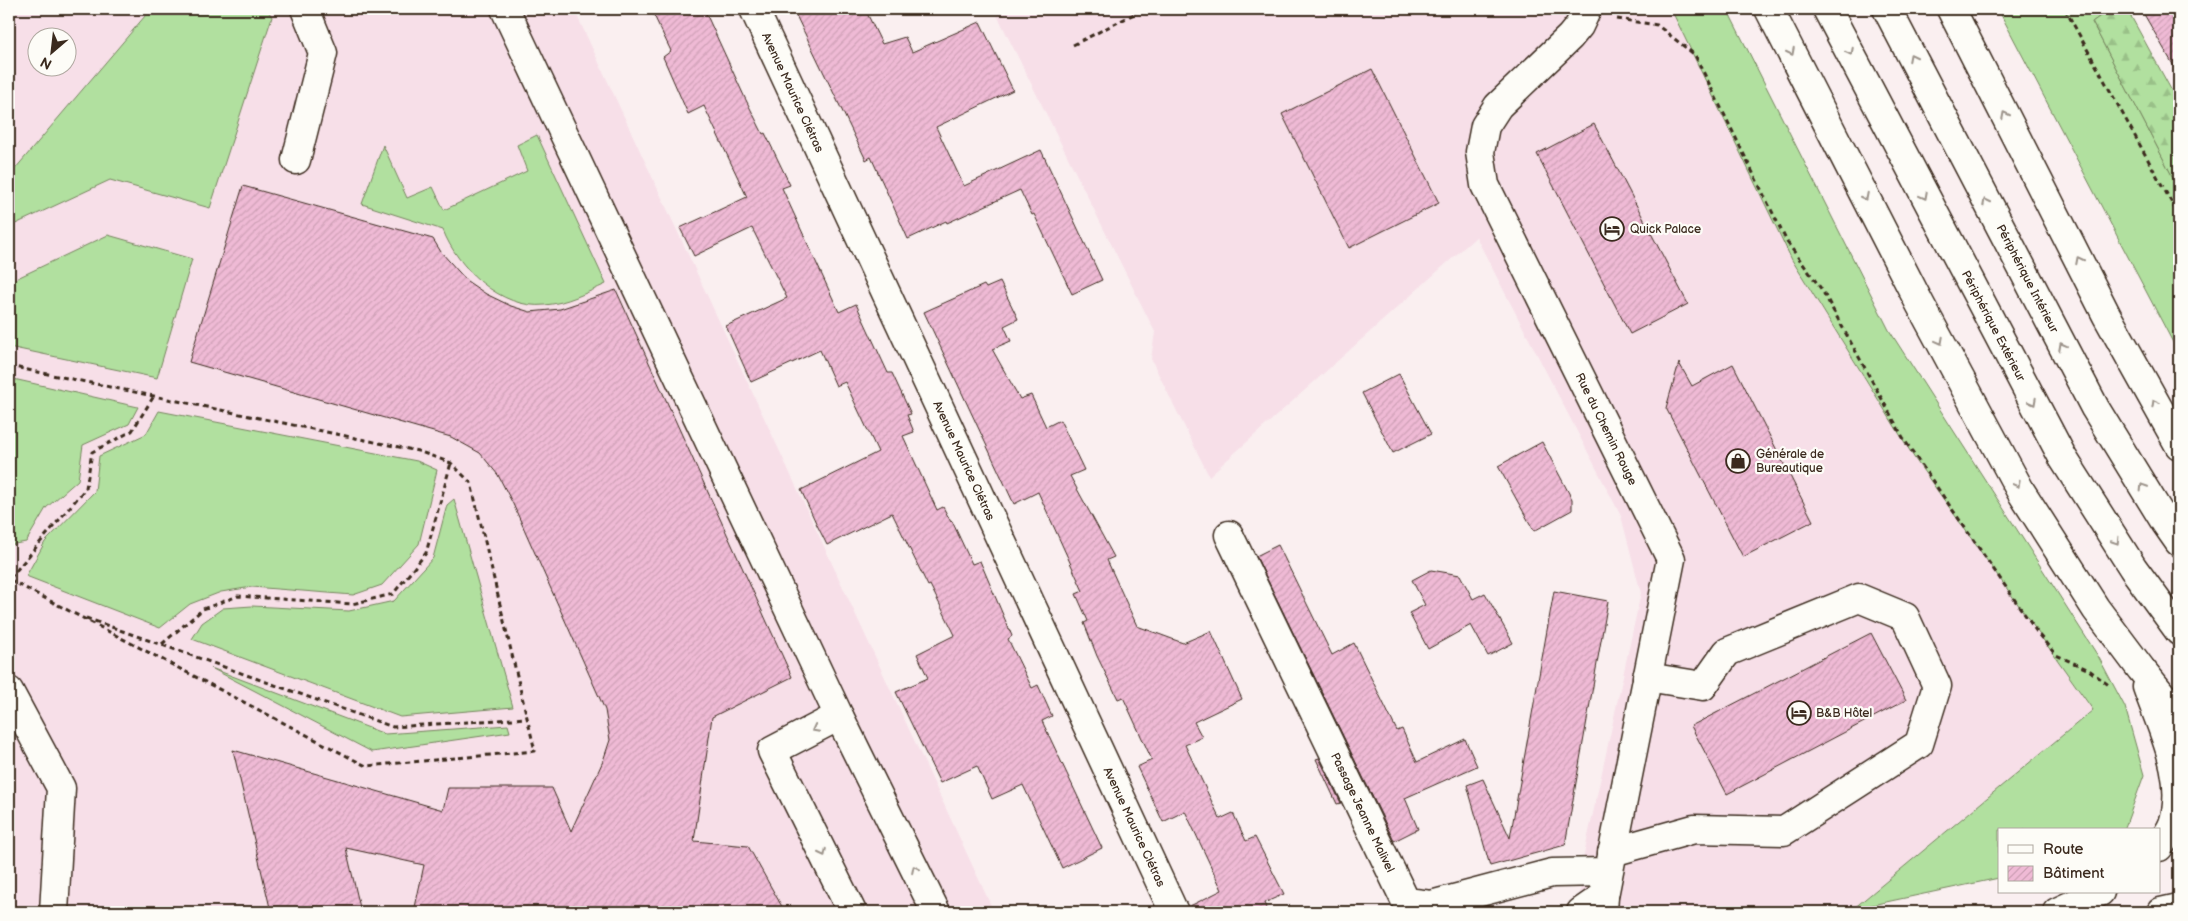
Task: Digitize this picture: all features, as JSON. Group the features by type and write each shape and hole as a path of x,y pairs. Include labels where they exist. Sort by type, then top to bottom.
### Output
{"main road":[{"path":"296,160 323,53 304,9"},
{"path":"505,9 839,716 936,912"},
{"name":"Avenue Maurice Clétras","path":"754,9 1174,912"},
{"path":"1769,9 1920,304 2020,490 2096,609 2179,716"},
{"name":"Périphérique Extérieur","path":"1827,9 2063,458 2132,568 2179,631"},
{"name":"Périphérique Intérieur","path":"1887,9 2095,408 2179,542"},
{"path":"1951,9 2107,316 2179,445"},
{"name":"Rue du Chemin Rouge","path":"1587,11 1570,37 1498,106 1486,126 1480,152 1485,185 1671,559 1607,883"},
{"name":"Passage Jeanne Malivel","path":"1229,535 1406,902 1431,905 1552,873 1607,883"},
{"path":"1580,912 1607,883 1694,829 1784,831 1919,744 1937,686 1905,616 1859,598 1727,652 1703,686 1647,677"},
{"path":"2141,669 2175,768 2178,797 2172,825 2160,845"},
{"path":"9,691 61,788 54,912"},
{"path":"839,716 772,751 852,912"},
{"path":"2057,912 2096,894"},
{"path":"2161,912 2179,908"}],"path":[{"path":"1073,45 1144,9"},
{"path":"2065,9 2179,216"},
{"path":"1587,11 1657,25 1695,55 1787,242 1822,290 1906,441 2039,634 2056,655 2089,670 2117,692"},
{"path":"9,366 154,396 418,451 452,463 471,483 535,751 366,766 74,614 9,577 86,488 92,452 132,431 154,396"},
{"path":"161,644 202,609 238,596 352,604 393,594 426,553 452,463"},
{"path":"74,614 393,727 527,718"}],"shaded area":[{"path":"9,9 574,9 994,912 9,912"},
{"path":"994,9 1671,9 1792,260 1915,459 2093,710 1853,909 1841,912 1579,912 1582,864 1641,593 1621,516 1476,237 1209,476 1151,359 1155,332"}],"green space":[{"path":"151,9 267,9 272,17 210,208 110,180 9,227 9,176"},
{"path":"1671,9 1727,9 1889,330 2098,656 2125,707 2144,775 2125,828 1998,828 1998,878 1853,909 2093,710 1915,459 1792,260"},
{"path":"1998,9 2110,9 2092,22 2179,189 2179,354"},
{"path":"2110,9 2127,9 2179,104 2179,189 2092,22"},
{"path":"537,135 606,284 576,297 545,305 529,305 512,301 483,283 470,271 459,258 443,230 362,204 383,145 407,198 433,187 444,210 527,171 517,145"},
{"path":"108,235 192,259 157,378 9,347 9,282"},
{"path":"9,378 138,407 129,424 83,445 78,480 46,508 26,542 9,545"},
{"path":"159,411 417,461 437,470 419,544 382,585 353,595 252,587 221,592 190,604 160,628 26,576 45,542 95,491 99,456 146,434"},
{"path":"454,499 513,707 400,717 192,639 202,623 223,608 252,606 349,611 394,601 433,558 447,505"},
{"path":"211,668 385,734 508,725 510,732 372,752"}],"building":[{"path":"651,9 704,9 745,98 763,134 765,133 790,185 782,188 839,312 856,304 888,373 892,373 911,414 907,415 914,432 903,436 937,510 943,507 952,521 972,564 980,561 1012,636 1008,639 1032,688 1038,685 1052,716 1042,721 1102,848 1062,868 1023,785 992,799 977,766 940,783 896,692 928,678 917,654 955,635 930,585 928,586 892,513 827,545 817,525 801,490 878,452 845,382 836,386 820,350 751,382 726,326 787,298 752,228 694,256 680,228 747,197 704,106 688,114 663,57 671,51"},
{"path":"793,9 865,9 882,44 905,37 912,52 980,22 1013,90 936,127 964,186 1041,150 1102,280 1072,294 1034,214 1032,215 1020,190 908,239 871,157 866,160"},
{"path":"2141,9 2179,9 2179,75"},
{"path":"1372,69 1439,203 1349,248 1282,114"},
{"name":"Quick Palace","path":"1594,124 1688,304 1630,334 1537,154"},
{"path":"243,186 433,239 441,252 467,281 486,294 511,306 530,312 560,309 616,290 792,677 712,717 694,841 748,846 785,912 414,912 424,865 346,848 361,912 271,912 233,750 443,810 448,788 552,788 571,831 603,761 610,740 605,710 513,504 498,475 480,453 451,437 189,362"},
{"path":"1000,282 1018,319 1004,326 1011,341 992,349 1020,399 1031,395 1046,427 1060,420 1084,470 1070,476 1114,557 1107,560 1137,626 1183,643 1211,631 1242,699 1194,722 1202,737 1185,745 1220,819 1233,813 1246,841 1255,837 1284,894 1264,903 1268,912 1189,912 1188,907 1222,890 1185,811 1163,822 1137,767 1152,760 1123,697 1118,699 1097,656 1084,623 1088,621 1076,594 1083,591 1038,492 1014,504 924,312 984,285 986,288"},
{"name":"Générale de Bureautique","path":"1679,363 1692,386 1733,364 1813,521 1743,557 1666,408"},
{"path":"1399,374 1431,434 1393,453 1362,393"},
{"path":"1542,442 1572,499 1572,510 1534,531 1498,466"},
{"path":"1278,545 1332,655 1354,643 1397,731 1402,729 1417,762 1465,739 1477,766 1405,798 1418,829 1394,841 1256,556"},
{"path":"1431,570 1460,575 1473,599 1485,593 1513,643 1488,656 1471,625 1428,649 1409,613 1425,605 1412,580"},
{"path":"1554,591 1608,601 1565,845 1490,866 1467,785 1483,779 1510,838"},
{"name":"B&B Hôtel","path":"1871,633 1906,700 1727,794 1691,726"},
{"path":"1319,758 1341,803 1337,804 1316,759"}],"place":[{"name":"Quick Palace","path":"1612,229"},
{"name":"Générale de Bureautique","path":"1738,461"},
{"name":"B&B Hôtel","path":"1799,713"}]}
